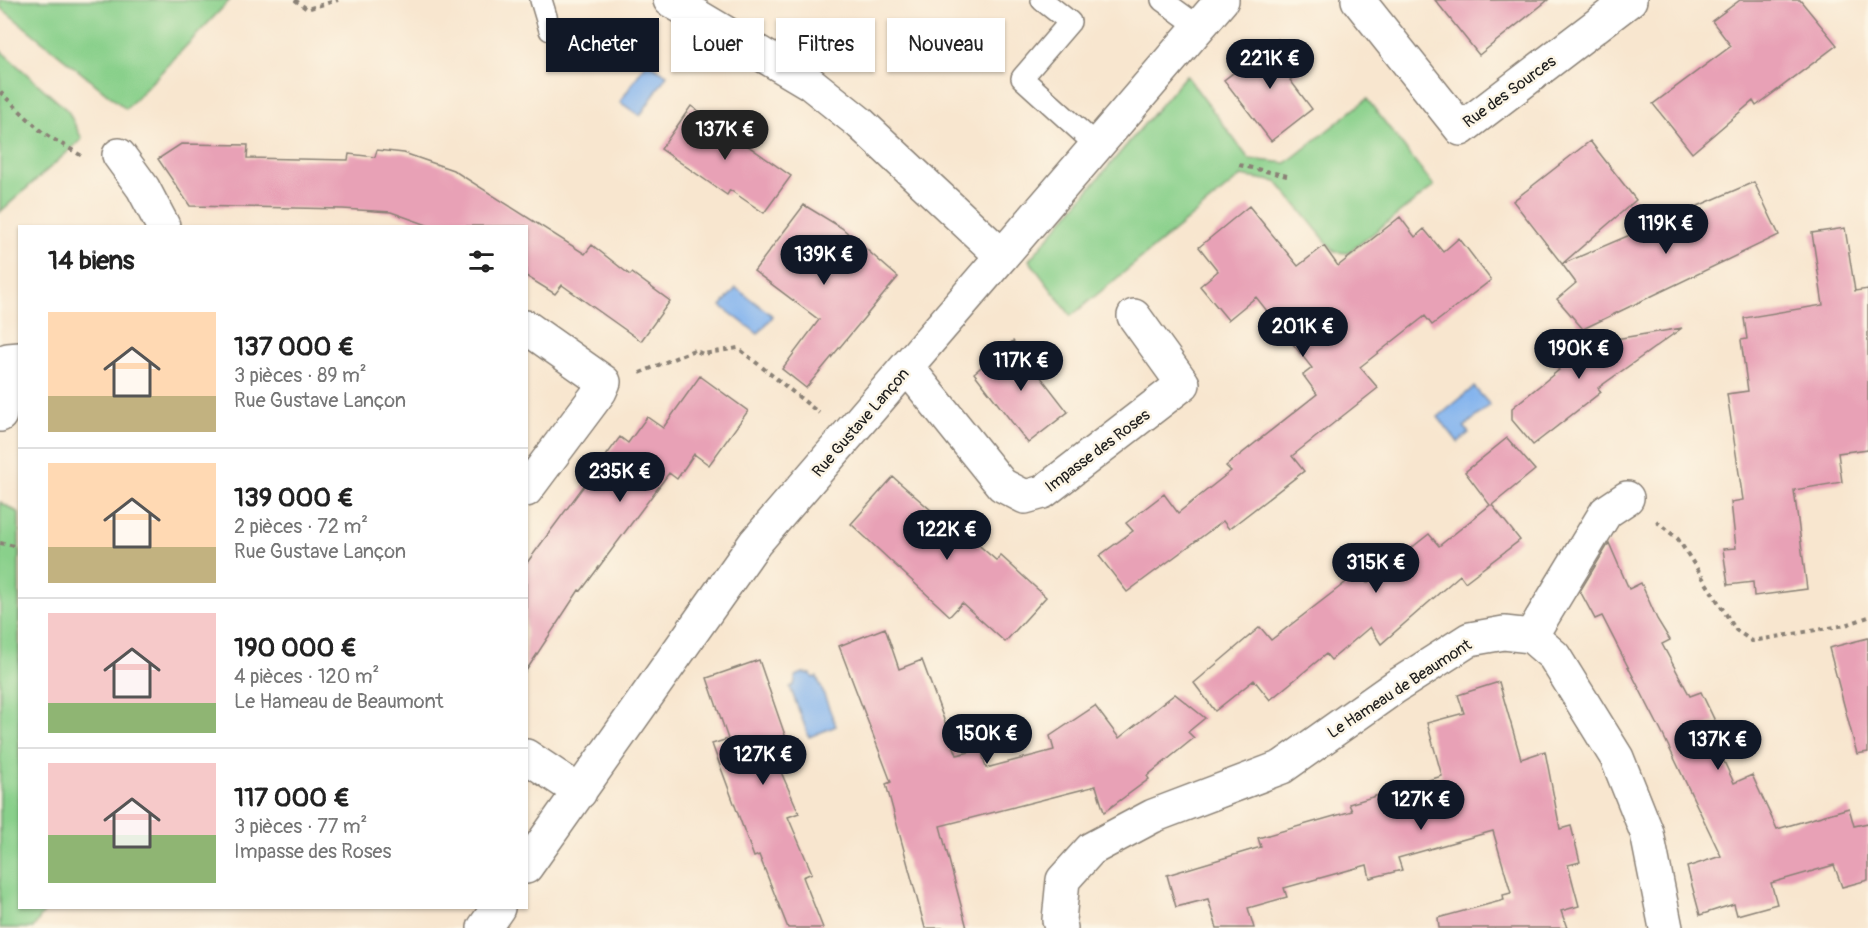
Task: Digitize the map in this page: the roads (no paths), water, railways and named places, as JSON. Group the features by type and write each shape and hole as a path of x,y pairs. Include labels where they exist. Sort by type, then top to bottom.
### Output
{"street":[{"path":"670,0 810,83 860,123 1002,256"},
{"name":"Rue Gustave Lançon","path":"528,864 756,543 1222,0"},
{"name":"Rue des Sources","path":"1358,0 1461,129 1630,0"},
{"path":"119,155 143,188 162,225"},
{"name":"Impasse des Roses","path":"907,367 1002,484 1025,497 1043,492 1184,384 1134,316"},
{"path":"528,328 604,382 600,391 528,487"},
{"path":"0,415 8,360 18,360"},
{"path":"1628,498 1606,512 1531,636 1554,656 1617,758 1647,833 1666,928"},
{"name":"Le Hameau de Beaumont","path":"1061,928 1059,920 1063,880 1091,849 1153,816 1282,767 1395,687 1470,639 1504,633 1531,636"},
{"path":"528,757 580,792"},
{"path":"484,928 497,909"}],"lane":[{"path":"541,0 546,18"},
{"path":"1042,0 1070,22 1022,78 1097,146"},
{"path":"1162,0 1199,27"}],"water":[{"path":"659,70 667,75 640,116 620,102 640,72 659,72"},
{"path":"736,288 773,316 758,334 721,306"},
{"path":"1474,387 1490,405 1464,427 1469,433 1458,442 1438,417"},
{"path":"803,673 811,674 813,678 817,677 836,726 809,737 790,687 794,685 796,676"}]}
